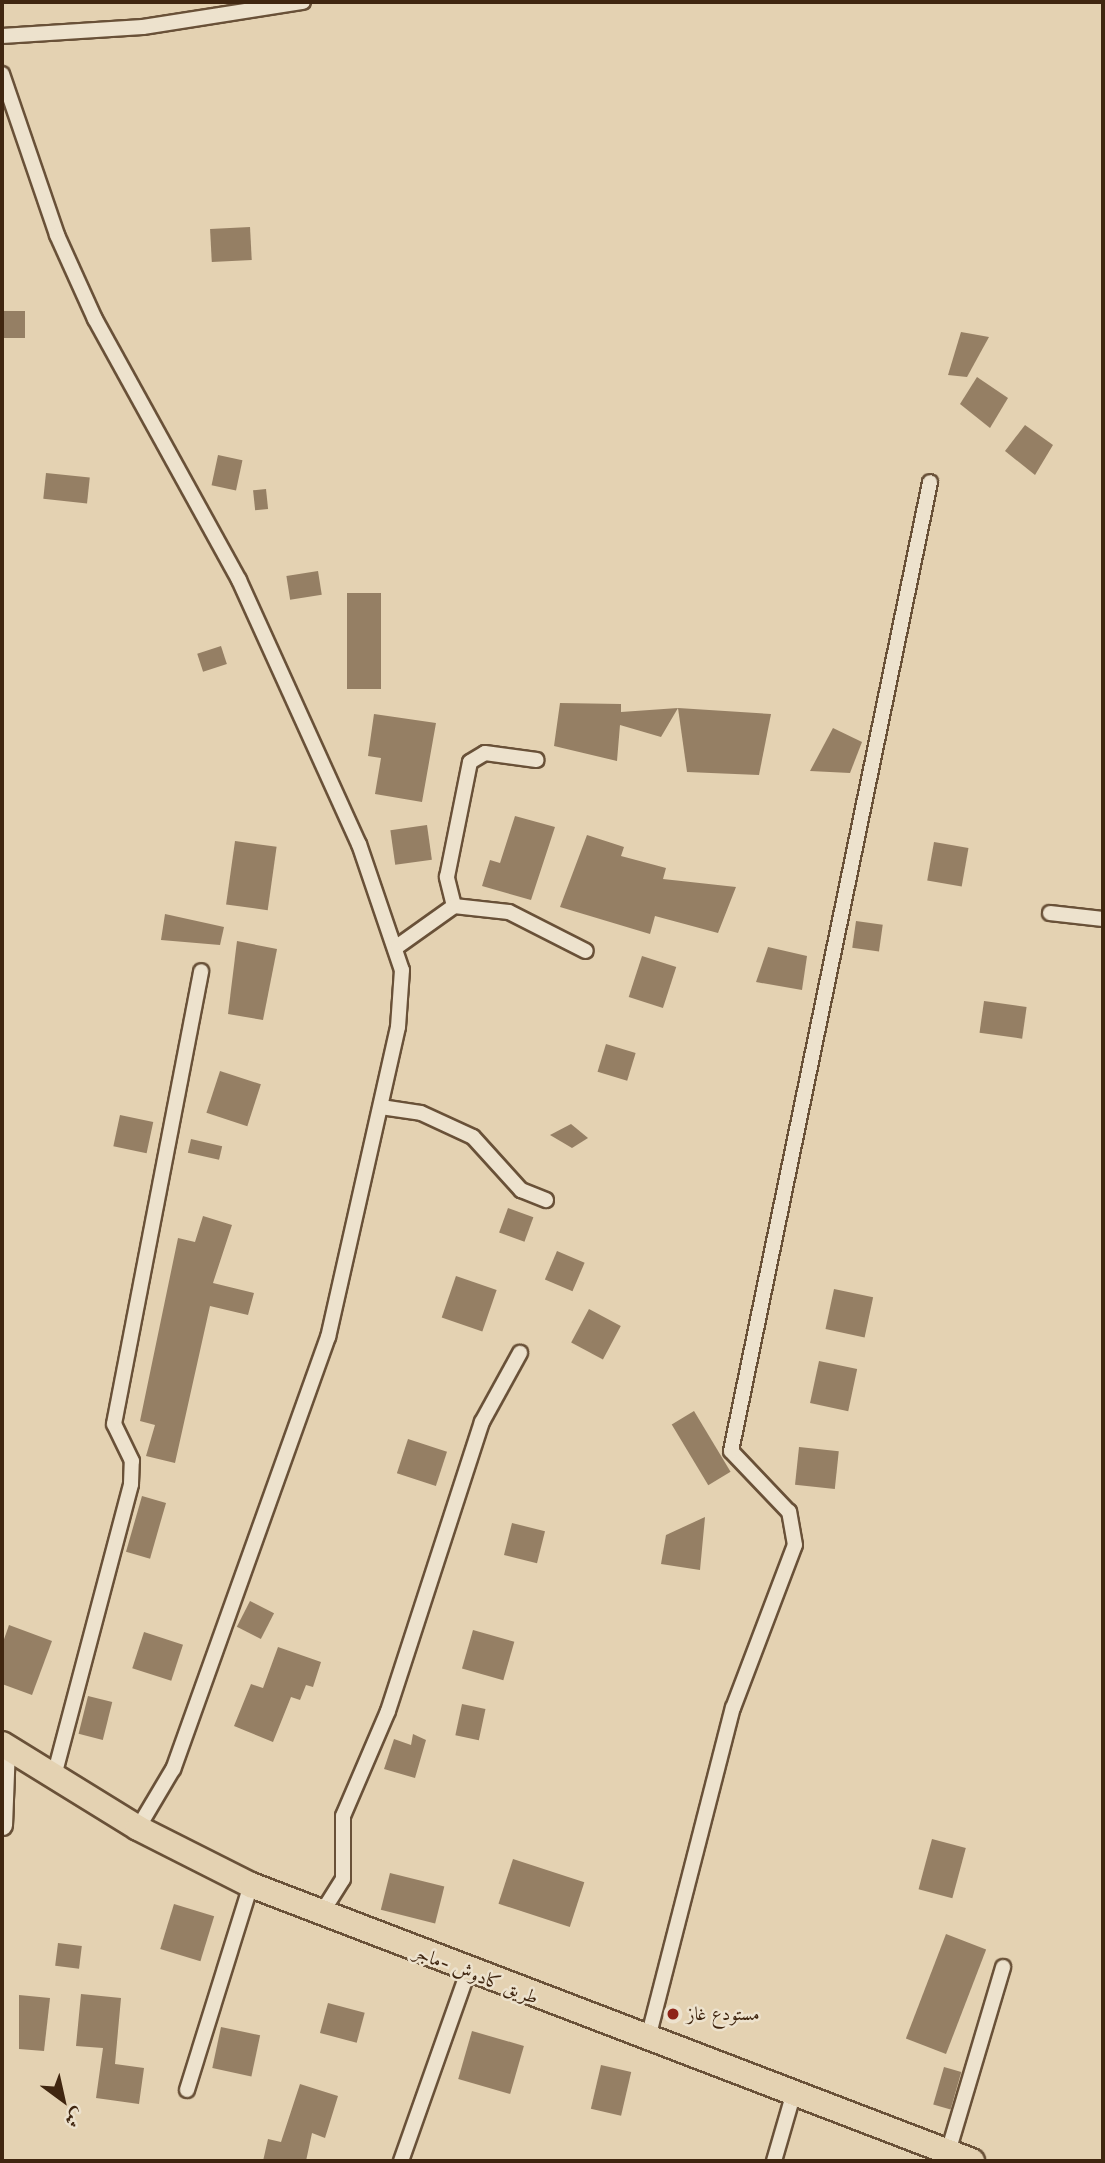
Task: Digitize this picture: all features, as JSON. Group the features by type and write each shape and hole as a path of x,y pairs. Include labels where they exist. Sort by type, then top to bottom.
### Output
{"highway":[{"name":"طريق كادوش -ماجر","path":"4,1745 138,1828 251,1885 468,1972 794,2092 972,2161"}],"street":[{"path":"2,36 143,27 303,2"},
{"path":"2,74 57,235 95,319 239,580 398,946 398,1027 328,1338 178,1757 138,1828"},
{"path":"648,2038 733,1708 795,1545 789,1511 731,1451 930,482"},
{"path":"454,905 447,877 470,762 485,753 537,760"},
{"path":"398,946 454,905 509,912 586,951"},
{"path":"1050,913 1103,919"},
{"path":"54,1776 131,1484 132,1461 114,1424 201,971"},
{"path":"381,1107 421,1113 473,1137 521,1190 546,1200"},
{"path":"321,1914 343,1879 343,1816 387,1711 481,1422 520,1353"},
{"path":"2,1825 4,1745"},
{"path":"187,2090 251,1885"},
{"path":"948,2152 1003,1967"},
{"path":"401,2161 468,1972"},
{"path":"774,2161 794,2092"}],"building":[{"path":"250,227 252,260 212,262 210,229"},
{"path":"2,311 25,311 25,338 2,338"},
{"path":"961,332 989,337 967,377 948,375"},
{"path":"977,377 1008,398 990,428 960,404"},
{"path":"1025,425 1053,445 1035,475 1005,451"},
{"path":"218,455 242,460 236,491 212,485"},
{"path":"46,473 90,478 87,503 43,499"},
{"path":"266,489 268,509 255,510 253,490"},
{"path":"318,571 322,595 290,600 286,576"},
{"path":"347,593 381,593 381,689 347,689"},
{"path":"221,646 227,664 203,672 197,654"},
{"path":"560,703 621,704 621,712 678,708 661,737 620,725 617,761 554,746"},
{"path":"678,708 771,714 759,775 687,772"},
{"path":"374,714 436,723 422,802 375,794 381,758 368,756"},
{"path":"833,728 862,742 850,773 810,771"},
{"path":"515,816 555,827 531,900 482,886 490,860 500,863"},
{"path":"427,825 432,860 395,865 390,830"},
{"path":"587,835 624,847 621,856 666,868 663,879 736,887 718,933 655,916 650,934 560,907"},
{"path":"235,841 277,847 268,910 226,904"},
{"path":"934,842 968,848 962,886 927,880"},
{"path":"165,914 224,927 220,945 161,940"},
{"path":"856,921 883,925 879,951 852,948"},
{"path":"237,941 277,949 263,1020 228,1014"},
{"path":"768,947 807,956 802,990 756,982"},
{"path":"642,956 676,967 663,1008 629,997"},
{"path":"984,1001 1027,1007 1022,1039 980,1033"},
{"path":"606,1044 636,1053 627,1081 598,1072"},
{"path":"220,1071 261,1084 247,1126 206,1113"},
{"path":"120,1115 153,1122 147,1153 113,1146"},
{"path":"571,1124 588,1138 572,1148 550,1135"},
{"path":"191,1139 222,1146 219,1160 188,1153"},
{"path":"508,1208 533,1217 524,1242 499,1232"},
{"path":"203,1216 232,1225 213,1283 254,1293 248,1315 210,1306 175,1463 146,1456 155,1425 140,1421 178,1238 195,1242"},
{"path":"557,1251 585,1263 573,1291 545,1280"},
{"path":"456,1276 497,1290 482,1332 442,1318"},
{"path":"834,1289 873,1297 865,1337 825,1329"},
{"path":"589,1309 621,1326 603,1359 571,1343"},
{"path":"819,1361 857,1369 848,1411 810,1403"},
{"path":"694,1411 731,1472 708,1485 672,1424"},
{"path":"408,1439 447,1452 436,1486 397,1473"},
{"path":"799,1447 839,1451 835,1489 795,1485"},
{"path":"142,1496 166,1503 150,1559 126,1552"},
{"path":"705,1517 700,1570 661,1564 666,1535"},
{"path":"512,1523 545,1531 537,1563 504,1555"},
{"path":"250,1601 274,1613 261,1639 237,1627"},
{"path":"9,1625 52,1641 32,1695 2,1684 2,1645"},
{"path":"473,1630 514,1642 503,1680 462,1668"},
{"path":"144,1632 183,1645 171,1681 132,1668"},
{"path":"278,1647 321,1662 313,1687 306,1685 300,1700 291,1697 273,1742 234,1726 251,1684 263,1688"},
{"path":"88,1696 112,1702 103,1740 79,1734"},
{"path":"462,1704 485,1709 479,1740 455,1735"},
{"path":"413,1734 426,1740 415,1778 384,1769 394,1739 411,1745"},
{"path":"932,1839 966,1848 952,1898 919,1889"},
{"path":"513,1859 584,1882 570,1927 498,1904"},
{"path":"390,1873 444,1887 435,1923 381,1910"},
{"path":"174,1904 214,1916 200,1961 160,1949"},
{"path":"946,1934 986,1949 946,2054 906,2039"},
{"path":"58,1943 82,1946 79,1969 55,1966"},
{"path":"81,1994 121,1998 115,2064 144,2068 139,2104 96,2098 103,2048 76,2046"},
{"path":"19,1995 50,1998 44,2051 19,2049"},
{"path":"328,2003 365,2013 357,2043 320,2033"},
{"path":"221,2027 260,2035 251,2076 212,2068"},
{"path":"472,2031 524,2046 510,2094 458,2079"},
{"path":"601,2065 631,2072 621,2116 591,2109"},
{"path":"944,2067 961,2072 951,2109 933,2104"},
{"path":"300,2084 338,2096 325,2138 312,2133 306,2161 263,2161 268,2139 281,2142"}],"place":[{"name":"مستودع غاز","path":"673,2014"}]}
